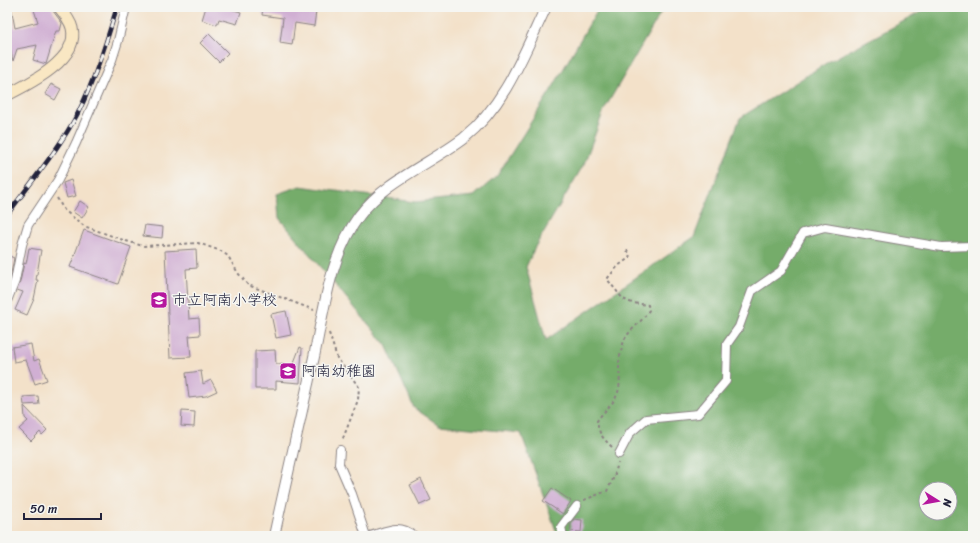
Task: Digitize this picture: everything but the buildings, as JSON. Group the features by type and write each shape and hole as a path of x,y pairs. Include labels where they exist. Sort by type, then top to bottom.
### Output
{"main road":[{"path":"7,94 27,84 51,68 60,61 68,49 72,38 72,27 59,7"}],"street":[{"path":"7,301 15,281 22,245 28,225 52,191 76,143 112,60 126,7"},
{"path":"274,536 330,284 343,242 360,215 378,197 401,179 454,145 485,118 505,90 546,7"},
{"path":"619,454 630,433 646,419 698,414 726,381 727,344 739,326 752,291 781,271 803,233 825,227 940,247 973,246"},
{"path":"340,450 339,464 352,494 366,536"},
{"path":"563,536 561,527 577,506"},
{"path":"370,536 396,528 405,530 414,536"}],"path":[{"path":"52,191 64,210 84,226 143,246 198,244 221,251 228,256 238,273 248,285 318,313"},
{"path":"577,506 586,499 607,491 618,467 619,454 603,439 598,430 597,422 601,415 608,409 618,393 620,377 619,363 624,339 640,323 649,310 648,305 632,303 623,299 607,279 618,266 629,258 630,254 626,248"},
{"path":"329,332 337,358 359,387 358,400 342,439 340,450"}],"green space":[{"path":"599,7 664,7 604,110 584,164 535,247 526,267 546,340 694,237 740,118 828,62 930,7 973,7 973,536 558,536 521,433 439,425 414,408 386,345 279,218 277,194 300,186 415,202 474,196 497,176 553,87"}],"railway":[{"path":"7,215 54,152 78,113 95,74 117,7"}],"place":[{"name":"市立阿南小学校","path":"159,300"},
{"name":"阿南幼稚園","path":"288,371"}]}
